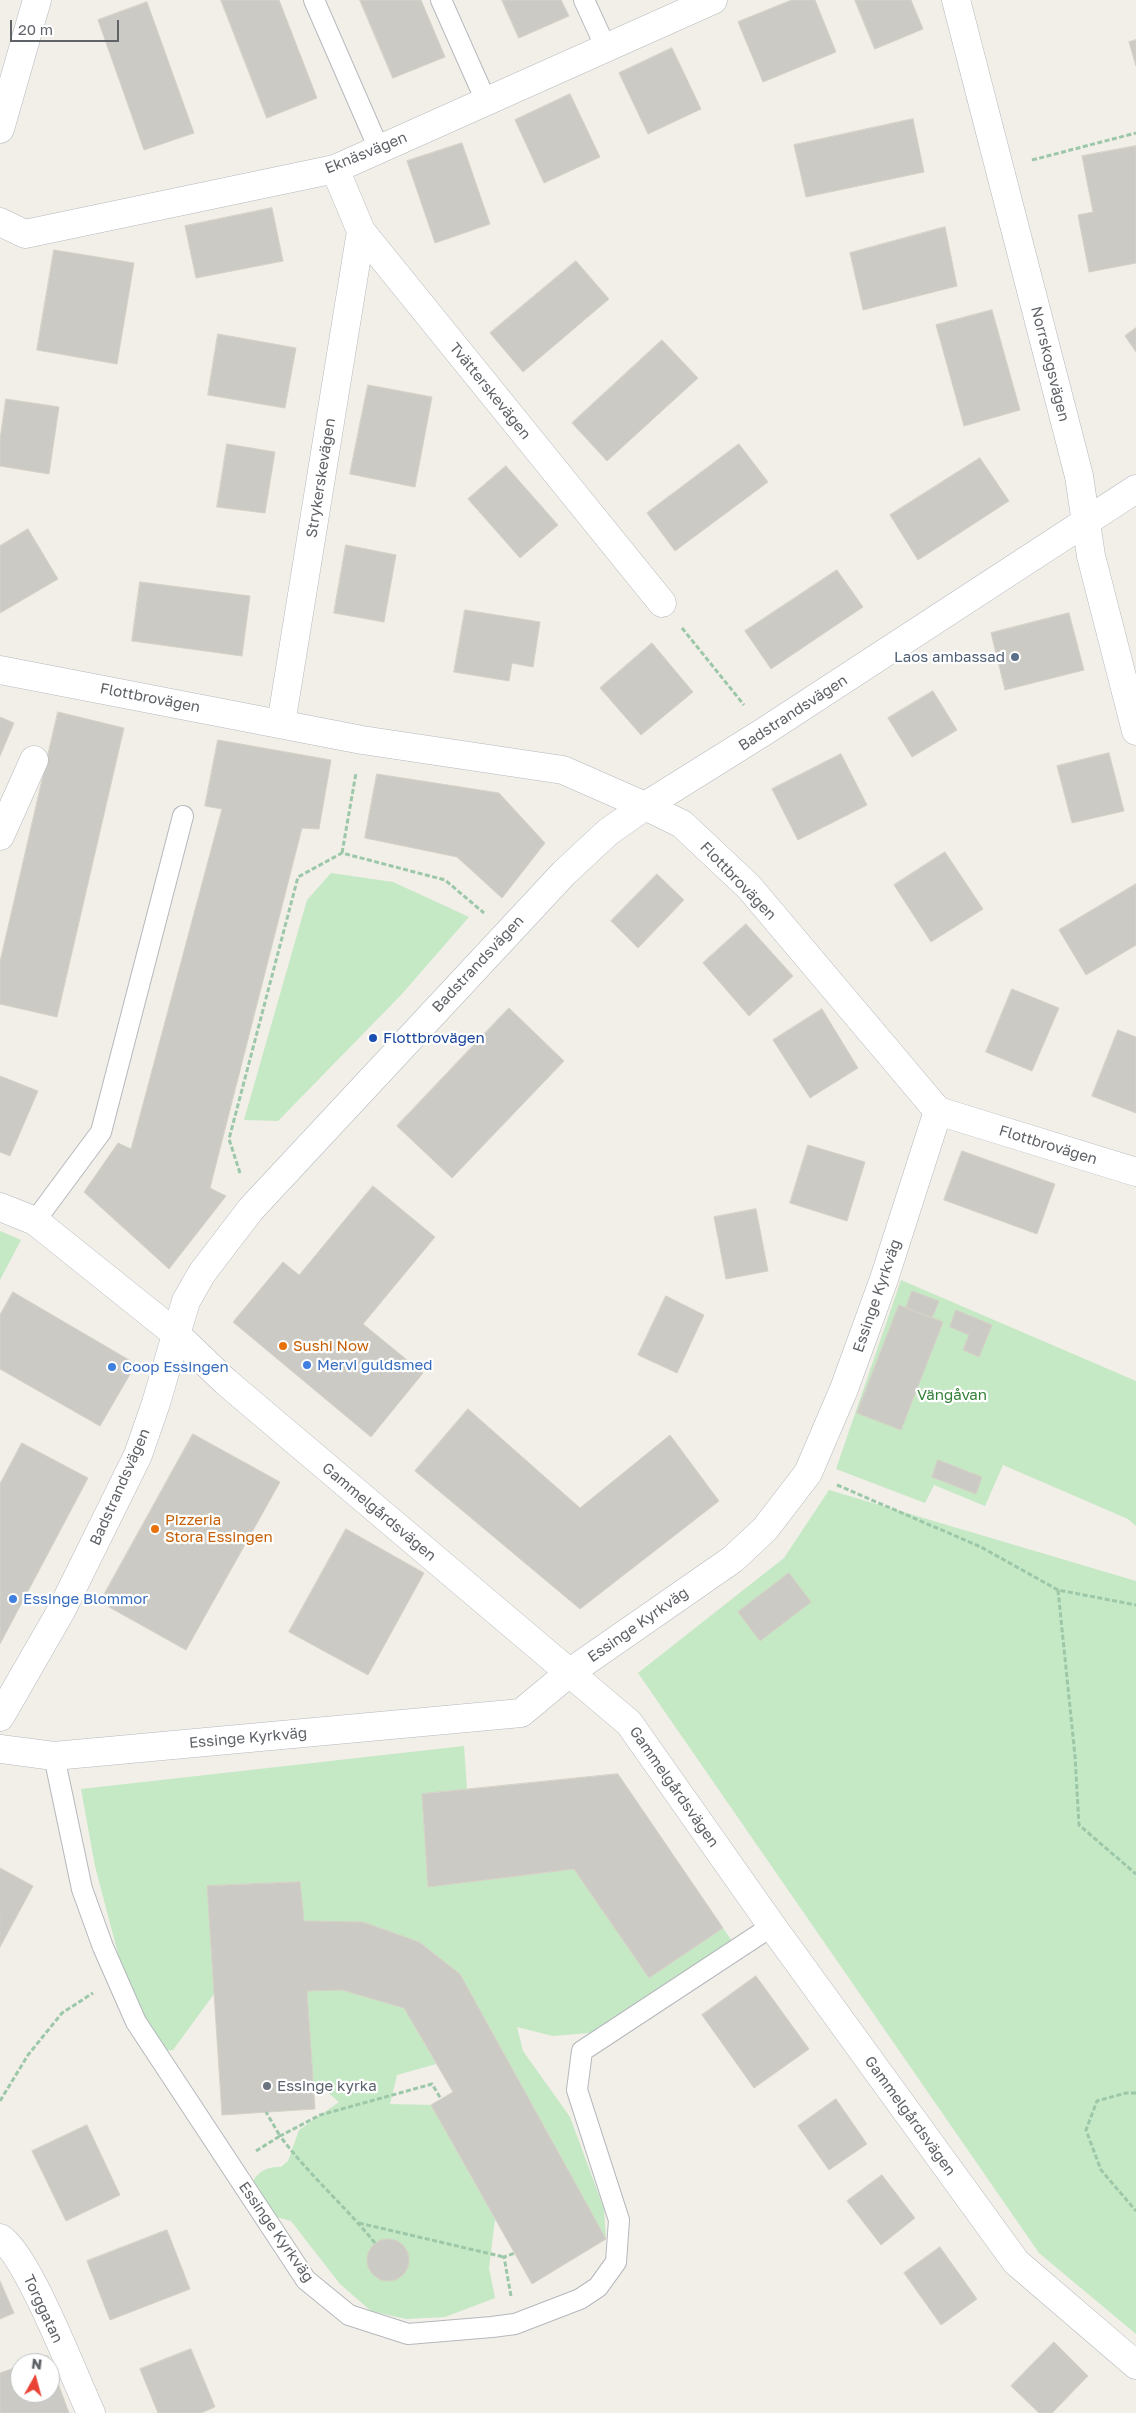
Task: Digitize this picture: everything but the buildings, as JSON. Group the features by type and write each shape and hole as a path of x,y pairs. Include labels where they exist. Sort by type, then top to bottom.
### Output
{"street":[{"path":"0,129 37,0"},
{"name":"Eknäsvägen","path":"0,222 25,234 335,169 713,0"},
{"name":"Norrskogsvägen","path":"956,0 1079,476 1091,556 1136,731"},
{"name":"Tvätterskevägen","path":"335,169 361,231 662,603"},
{"name":"Strykerskevägen","path":"281,724 361,231"},
{"name":"Badstrandsvägen","path":"3,1706 61,1610 138,1455 156,1403 186,1301 202,1273 251,1209 507,933 571,866 608,832 645,806 765,731 1136,489"},
{"name":"Flottbrovägen","path":"0,670 362,740 563,770 645,806 682,824 749,887 938,1111 1136,1172"},
{"path":"0,836 34,760"},
{"name":"Essinge Kyrkväg","path":"0,1750 54,1756 521,1713 568,1673 733,1559 765,1529 808,1473 844,1389 884,1279 938,1111"},
{"name":"Gammelgårdsvägen","path":"0,1207 35,1221 176,1334 226,1382 629,1723 772,1926 1016,2262 1136,2365"},
{"name":"Torggatan","path":"0,2238 8,2242 30,2278 91,2413"}],"lane":[{"path":"314,0 379,149"},
{"path":"441,0 486,101"},
{"path":"584,0 606,48"},
{"path":"35,1221 101,1132 183,816"},
{"name":"Essinge Kyrkväg","path":"54,1756 82,1889 103,1947 136,2022 306,2280 349,2315 408,2334 515,2324 580,2299 598,2287 616,2262 619,2220 577,2090 582,2051 772,1926"}],"path":[{"path":"1000,169 1136,133"},
{"path":"662,603 740,700"},
{"path":"342,853 362,740"},
{"path":"251,1209 229,1139 298,877 342,853 446,880 507,933"},
{"path":"808,1473 982,1547 1058,1590 1136,1605"},
{"path":"1058,1590 1075,1756 1079,1825 1136,1874"},
{"path":"0,2101 28,2055 62,2013 116,1977"},
{"path":"230,2166 320,2114 432,2084 441,2099"},
{"path":"1136,2093 1126,2093 1097,2101 1086,2130 1101,2170 1136,2211"},
{"path":"266,2112 280,2136 296,2157 358,2222 375,2244"},
{"path":"358,2222 504,2258 514,2253"},
{"path":"504,2258 515,2324"}],"green space":[{"path":"331,873 393,882 469,917 401,995 278,1121 244,1120 307,900"},
{"path":"0,1231 21,1240 0,1280"},
{"name":"Vängåvan","path":"901,1280 1136,1381 1136,1526 1128,1519 1003,1465 985,1506 934,1485 925,1503 836,1469"},
{"path":"829,1490 1136,1581 1136,2334 1039,2253 638,1673 784,1558"},
{"path":"464,1746 467,1789 422,1794 428,1887 574,1869 649,1978 723,1928 732,1941 601,2032 553,2036 517,2027 523,2051 570,2117 604,2209 606,2239 460,1974 419,1942 363,1922 304,1921 299,1882 207,1886 214,1994 173,2050 162,2051 126,1984 95,1866 81,1789"},
{"path":"342,1990 404,2008 436,2064 397,2075 390,2104 431,2105 495,2219 489,2268 495,2298 445,2317 406,2319 371,2311 340,2284 291,2221 273,2216 252,2183 257,2175 264,2170 272,2167 281,2167 288,2161 299,2130 339,2102 313,2080 307,1991"}],"place":[{"name":"Laos ambassad","path":"1015,657"},
{"name":"Flottbrovägen","path":"373,1038"},
{"name":"Sushi Now","path":"283,1346"},
{"name":"Mervi guldsmed","path":"307,1365"},
{"name":"Coop Essingen","path":"112,1367"},
{"name":"Pizzeria Stora Essingen","path":"155,1529"},
{"name":"Essinge Blommor","path":"13,1599"},
{"name":"Essinge kyrka","path":"267,2086"}]}
